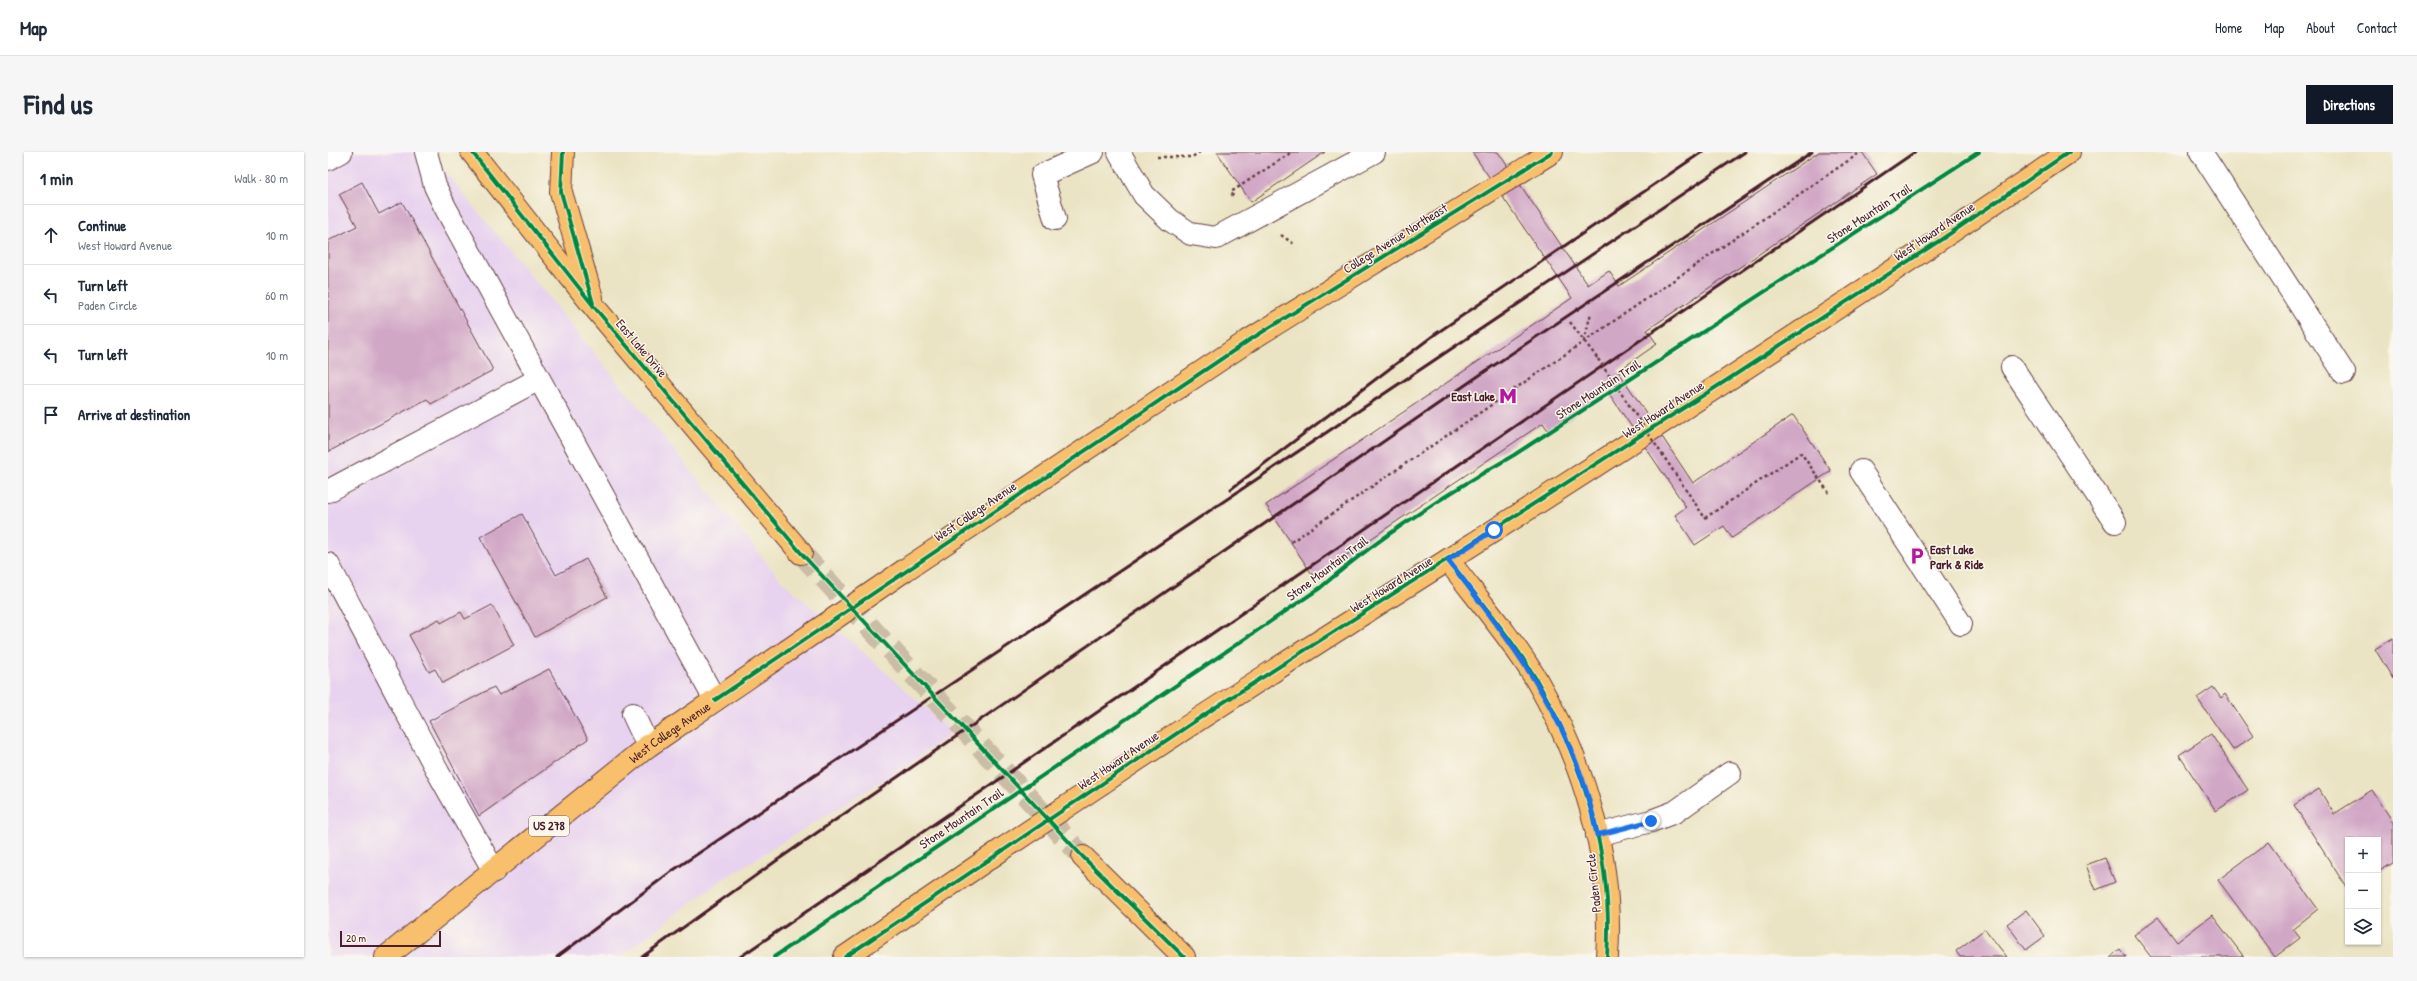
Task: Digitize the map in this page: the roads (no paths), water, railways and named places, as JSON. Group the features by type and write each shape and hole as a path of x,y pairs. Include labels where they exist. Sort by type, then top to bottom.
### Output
{"main road":[{"name":"East Lake Drive","path":"472,152 595,308 801,553"},
{"path":"563,152 561,192 595,308"},
{"name":"College Avenue Northeast","path":"1248,341 1552,152"},
{"name":"West Howard Avenue","path":"859,954 1004,848 1213,709 1448,560 1757,360 2069,152"},
{"name":"West College Avenue","path":"386,957 648,746 905,570 1248,341"},
{"name":"Paden Circle","path":"1448,560 1535,679 1573,751 1593,814 1606,889 1607,957"},
{"path":"1083,857 1184,957"}],"street":[{"path":"328,159 341,152"},
{"path":"426,152 435,186 445,207 715,700"},
{"path":"1055,219 1042,176 1093,152"},
{"path":"1119,152 1144,195 1170,220 1191,234 1216,238 1374,152"},
{"path":"2201,152 2344,373"},
{"path":"2012,367 2115,522"},
{"path":"328,490 539,379"},
{"path":"1861,471 1960,624"},
{"path":"328,564 439,774 494,871"},
{"path":"633,714 648,746"},
{"path":"1597,835 1651,821 1675,812 1730,773"}],"tunnel":[{"path":"801,553 1083,857"}],"railway":[{"path":"1231,489 1434,335 1702,152"},
{"path":"557,957 672,871 1745,152"},
{"path":"642,957 776,861 1490,368 1812,152"},
{"path":"740,957 1915,152"}],"place":[{"name":"East Lake","path":"1508,396"},
{"name":"East Lake Park & Ride","path":"1917,556"}]}
